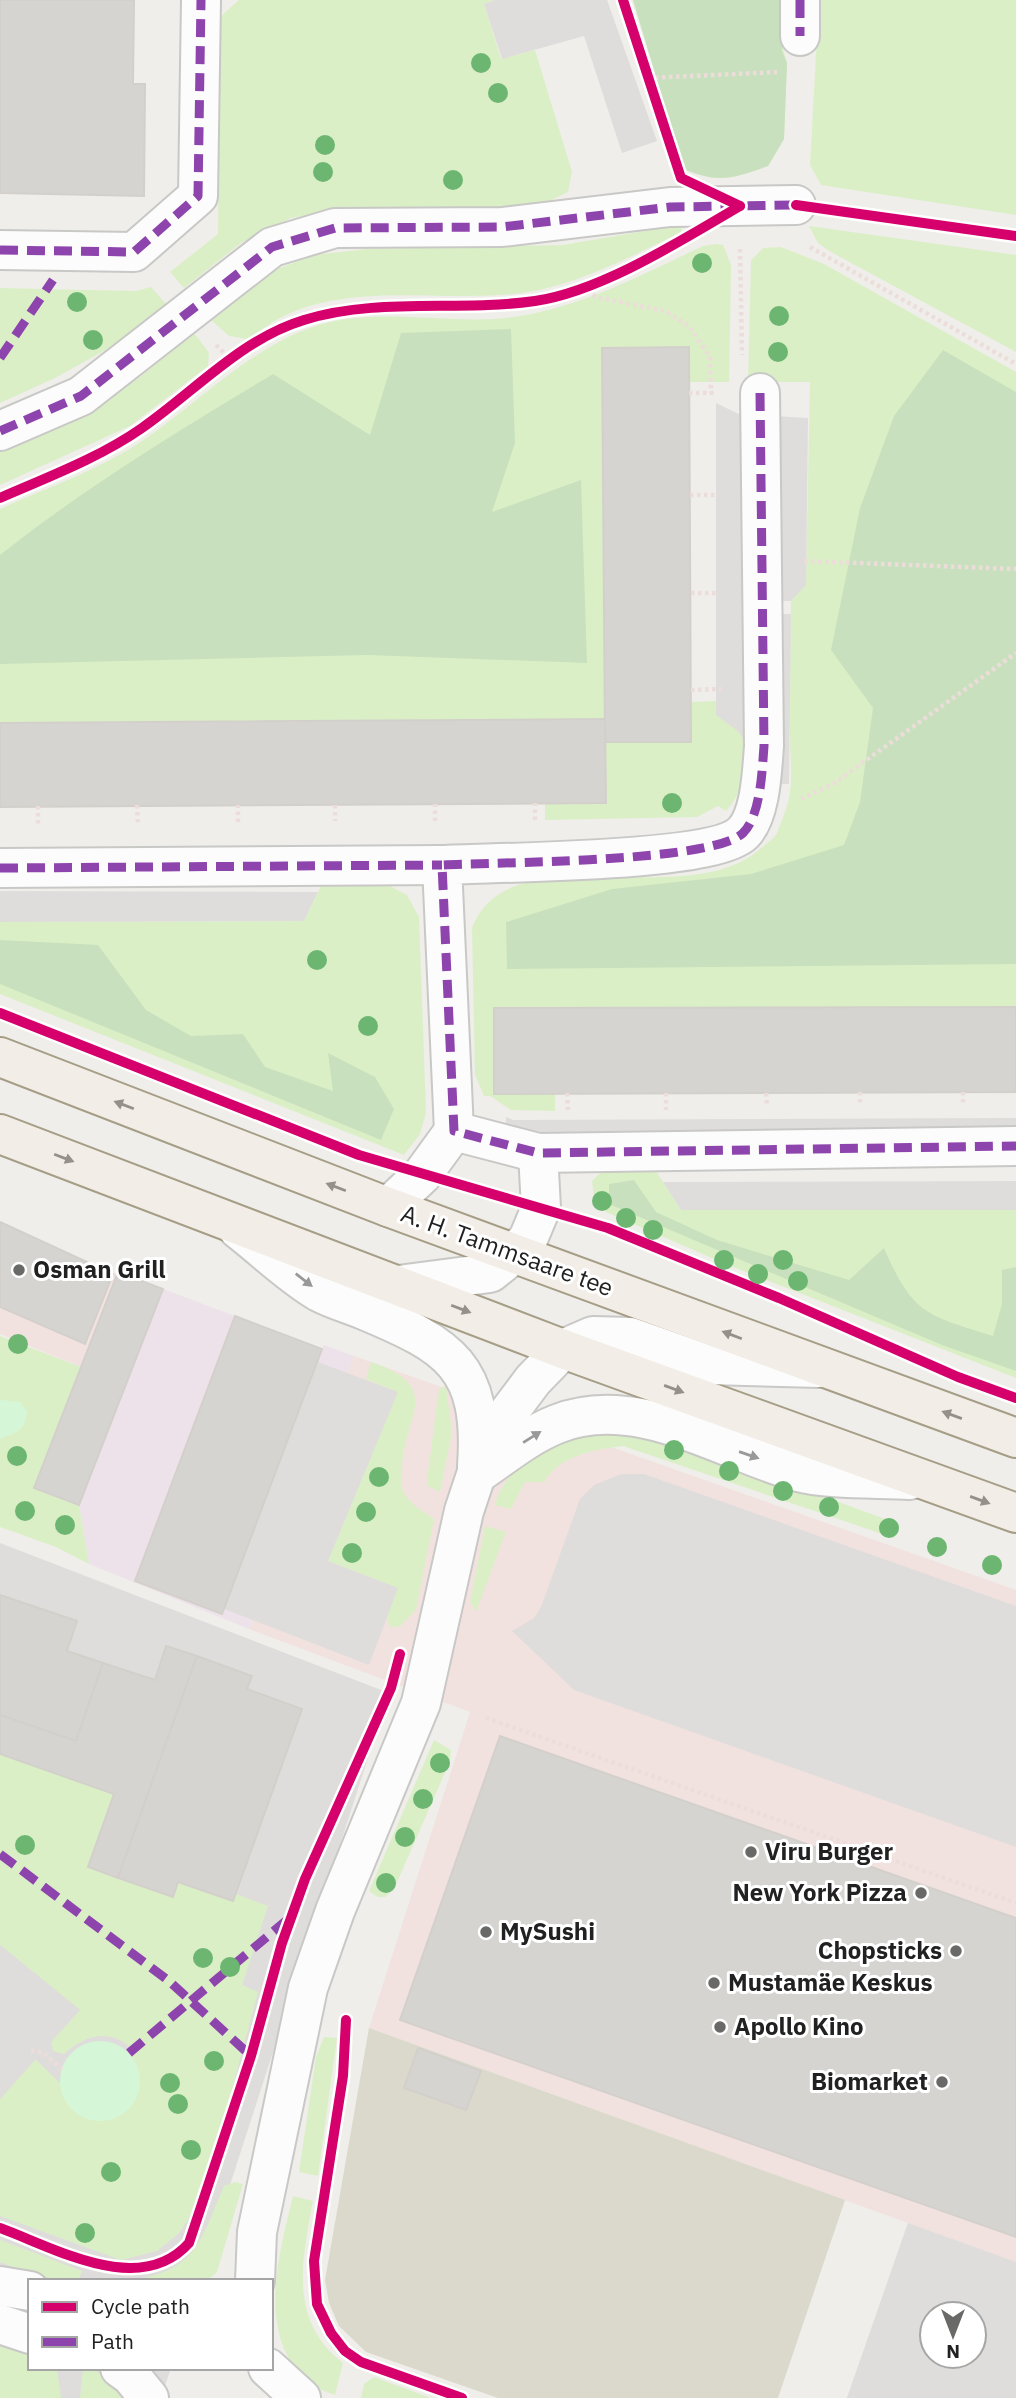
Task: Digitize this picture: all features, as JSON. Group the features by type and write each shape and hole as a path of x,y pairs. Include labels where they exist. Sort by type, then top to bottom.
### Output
{"main road":[{"name":"A. H. Tammsaare tee","path":"0,1057 388,1207 819,1368 1016,1438"},
{"path":"0,1133 563,1349 1016,1513"}],"street":[{"path":"0,250 134,252 198,196 201,0"},
{"path":"0,431 81,396 272,247 335,228 502,227 670,206 796,205"},
{"path":"0,868 442,864 650,856 713,847 743,833 759,794 764,746 760,393"},
{"path":"388,1207 422,1175 454,1131 442,864"},
{"path":"454,1131 538,1153 1016,1146"},
{"path":"398,1284 490,1273 515,1254 528,1239 541,1208 538,1153"},
{"path":"231,1223 318,1292 400,1325 429,1340 451,1357 465,1375 480,1425 476,1475"},
{"path":"254,2279 257,2232 308,1989 339,1900 421,1703 464,1511 476,1475 509,1412 533,1380 563,1349 593,1336 630,1337 709,1366 819,1368"},
{"path":"476,1475 539,1432 560,1422 615,1415 645,1419 801,1473 927,1481"},
{"path":"228,2279 257,2232"},
{"path":"0,2286 28,2291"},
{"path":"0,2324 28,2333"},
{"path":"123,2370 151,2398"},
{"path":"151,2398 154,2370"},
{"path":"266,2370 266,2398"},
{"path":"268,2370 301,2398"}],"path":[{"path":"644,65 652,91"},
{"path":"648,78 786,72"},
{"path":"740,206 742,383 760,393"},
{"path":"808,246 1016,364"},
{"path":"575,288 594,283"},
{"path":"575,288 596,297 665,311 689,326 710,358 711,393"},
{"path":"220,367 240,353"},
{"path":"761,560 1016,569"},
{"path":"799,800 833,785 1016,653"},
{"path":"535,803 535,826"},
{"path":"435,804 435,826"},
{"path":"335,805 335,827"},
{"path":"38,806 38,827"},
{"path":"137,806 138,827"},
{"path":"237,827 238,806"},
{"path":"567,1093 568,1115"},
{"path":"666,1093 666,1114"},
{"path":"486,1718 1016,1903"},
{"path":"31,2051 42,2052 62,2068"}],"shaded area":[{"path":"495,0 607,0 657,141 622,153 584,36 502,59 484,4"},
{"path":"716,403 745,417 749,719 744,741 739,732 716,715"},
{"path":"774,416 808,418 806,585 791,601 776,601"},
{"path":"771,614 791,614 789,784 771,784"},
{"path":"0,891 318,892 304,921 0,922"},
{"path":"506,1117 513,1120 1016,1118 1016,1131 506,1134"},
{"path":"1016,1181 1016,1210 681,1210 663,1182"},
{"path":"0,1222 113,1274 118,1272 81,1367 0,1334"},
{"path":"118,1272 322,1349 324,1345 354,1356 249,1629 89,1564 79,1506 34,1488"},
{"path":"354,1356 1016,1590 1016,2398 847,2398 908,2223 369,2028 470,1712 249,1629"},
{"path":"318,1362 398,1392 328,1561 398,1588 369,1665 224,1609"},
{"path":"621,1474 644,1474 1016,1606 1016,1847 574,1690 512,1631 534,1618 541,1607 580,1499 594,1485"},
{"path":"0,1543 389,1693 200,2279 28,2279 28,2370 170,2370 161,2398 0,2398"},
{"path":"0,1945 80,2010 0,2099"},
{"path":"369,2028 845,2200 778,2398 498,2398 366,2352 339,2326 329,2303 325,2280"},
{"path":"908,2223 1016,2262 1016,2398 847,2398"}],"green space":[{"path":"239,0 495,0 484,4 501,59 535,50 572,172 568,192 541,205 508,209 349,209 291,218 241,243 184,288 170,272 218,234 220,17"},
{"path":"633,0 1016,0 1016,215 821,185 810,165 817,36 780,37 787,63 784,139 768,166 726,178 707,177 684,169"},
{"path":"633,0 782,0 782,51 787,63 784,139 768,166 726,178 707,177 684,169"},
{"path":"680,225 682,232 624,260 584,277 543,289 493,295 404,295 345,299 316,304 288,314 247,339 229,336 210,319 272,271 314,255 367,249 563,245"},
{"path":"809,226 1016,255 1016,352 831,252 818,243"},
{"path":"723,245 731,265 729,382 689,382 605,719 0,723 0,509 95,468 131,448 246,362 288,337 310,328 354,318 494,319 522,316 576,302 703,246"},
{"path":"781,247 824,264 1016,372 1016,1007 494,1008 494,1094 555,1094 555,1111 511,1110 490,1096 484,1096 475,1075 472,928 491,900 521,884 558,878 685,876 725,868 758,851 773,838 787,807 791,774 791,601 806,584 810,382 748,382 751,260 763,248"},
{"path":"151,287 166,304 111,347 55,378 0,403 0,288 135,291"},
{"path":"511,329 515,443 492,512 581,480 587,663 368,655 0,664 0,555 134,460 273,374 370,435 401,333"},
{"path":"194,333 209,353 208,366 130,426 0,485 0,448 87,409 140,377"},
{"path":"943,350 1016,392 1016,964 507,969 506,922 612,889 751,874 844,845 860,802 873,708 831,650 860,508 894,416"},
{"path":"716,701 717,715 732,725 744,741 747,762 742,784 726,811 718,806 697,817 545,820 545,803 606,803 605,742 691,742 691,702"},
{"path":"323,882 390,886 407,895 419,917 426,1113 420,1134 404,1155 0,994 0,922 304,921"},
{"path":"0,940 98,945 146,1010 191,1036 243,1034 265,1067 333,1091 328,1053 375,1077 394,1109 381,1140 0,984"},
{"path":"654,1168 681,1210 1016,1210 1016,1378 728,1265 606,1212 594,1197 592,1181 604,1169"},
{"path":"634,1180 656,1212 717,1240 849,1280 884,1248 904,1287 925,1309 952,1323 993,1336 1002,1304 1002,1270 1016,1267 1016,1371 942,1345 609,1204 609,1184"},
{"path":"0,1336 81,1367 34,1487 79,1505 89,1564 56,1547 0,1527"},
{"path":"371,1362 394,1372 408,1382 414,1393 415,1405 404,1450 402,1486 409,1500 434,1519 416,1610 400,1626 391,1628 386,1617 397,1588 328,1561 397,1392 366,1379"},
{"path":"446,1386 452,1432 440,1492 428,1486 427,1480 439,1389"},
{"path":"0,1400 20,1402 27,1411 22,1427 0,1439"},
{"path":"624,1432 693,1449 899,1524 894,1538 623,1446 579,1455 559,1466 544,1482 525,1482 511,1509 495,1505 500,1492 517,1469 541,1451 567,1438 580,1435"},
{"path":"485,1526 506,1532 476,1612 470,1602"},
{"path":"434,1740 451,1750 450,1761 394,1889 385,1897 378,1897 369,1891"},
{"path":"0,1754 114,1794 88,1867 172,1897 178,1882 233,1901 236,1894 268,1906 242,1985 258,1992 216,2149 189,2218 179,2233 157,2251 121,2260 0,2216 0,2099 35,2059 61,2084 61,2090 113,2118 126,2109 136,2097 139,2075 130,2047 113,2038 105,2036 88,2039 64,2054 53,2051 51,2041 80,2010 0,1945"},
{"path":"324,2037 337,2038 318,2176 299,2172 316,2057"},
{"path":"100,2041 115,2044 128,2053 137,2066 140,2081 137,2096 128,2109 115,2118 100,2121 85,2118 72,2109 63,2096 60,2081 63,2066 72,2053 85,2044"},
{"path":"235,2182 243,2184 217,2272 209,2279 136,2279 168,2270 192,2252 201,2239 224,2186"},
{"path":"293,2196 313,2201 305,2246 303,2288 306,2309 314,2328 325,2346 343,2363 335,2395 313,2386 293,2365 282,2344 275,2295 282,2244"},
{"path":"0,2240 82,2271 79,2279 46,2279 0,2262"},
{"path":"0,2341 28,2349 28,2370 57,2370 61,2398 0,2398"},
{"path":"83,2370 90,2370 101,2373 124,2398 80,2398"},
{"path":"374,2377 431,2398 361,2398 364,2384"}],"building":[{"path":"0,0 134,0 133,84 145,84 144,196 0,193"},
{"path":"689,347 691,742 605,742 602,348"},
{"path":"605,719 606,803 0,807 0,723"},
{"path":"1016,1007 1016,1092 494,1094 494,1008"},
{"path":"0,1222 113,1274 85,1344 0,1307"},
{"path":"118,1272 163,1289 79,1505 34,1488"},
{"path":"235,1316 322,1349 222,1614 135,1581"},
{"path":"0,1595 77,1621 67,1651 103,1663 76,1741 0,1715"},
{"path":"166,1646 197,1656 118,1878 88,1867 114,1794 0,1754 0,1715 76,1741 103,1663 155,1680"},
{"path":"197,1656 252,1676 247,1689 302,1709 233,1901 178,1882 173,1897 118,1878"},
{"name":"Mustamäe Keskus","path":"500,1736 1016,1918 1016,2237 400,2020"},
{"path":"418,2048 481,2071 466,2110 404,2088"}],"marked path":[{"path":"0,250 134,252 198,196 201,0"},
{"path":"800,0 800,36"},
{"path":"0,431 81,396 272,247 335,228 502,227 670,207 796,205"},
{"path":"0,358 53,280"},
{"path":"760,393 764,746 754,815 743,833 723,843 690,850 601,859 442,865 454,1131 538,1153 1016,1146"},
{"path":"0,868 442,865"},
{"path":"0,1854 169,1981 251,2056"},
{"path":"129,2053 287,1920"}],"cycle path":[{"path":"623,0 681,178 740,206"},
{"path":"796,205 1016,236"},
{"path":"0,498 126,439 239,353 281,329 304,320 360,309 506,304 561,295 614,276 740,206"},
{"path":"0,1013 359,1155 608,1228 779,1298 958,1377 1016,1398"},
{"path":"0,2228 71,2256 122,2268 147,2267 169,2259 189,2243 251,2056 282,1943 305,1879 391,1688 400,1654"},
{"path":"346,2020 343,2076 314,2261 317,2304 331,2333 345,2351 361,2362 462,2398"}],"place":[{"name":"Osman Grill","path":"19,1270"},
{"name":"Viru Burger","path":"751,1852"},
{"name":"New York Pizza","path":"921,1893"},
{"name":"MySushi","path":"486,1932"},
{"name":"Chopsticks","path":"956,1951"},
{"name":"Mustamäe Keskus","path":"714,1983"},
{"name":"Apollo Kino","path":"720,2027"},
{"name":"Biomarket","path":"942,2082"}]}
